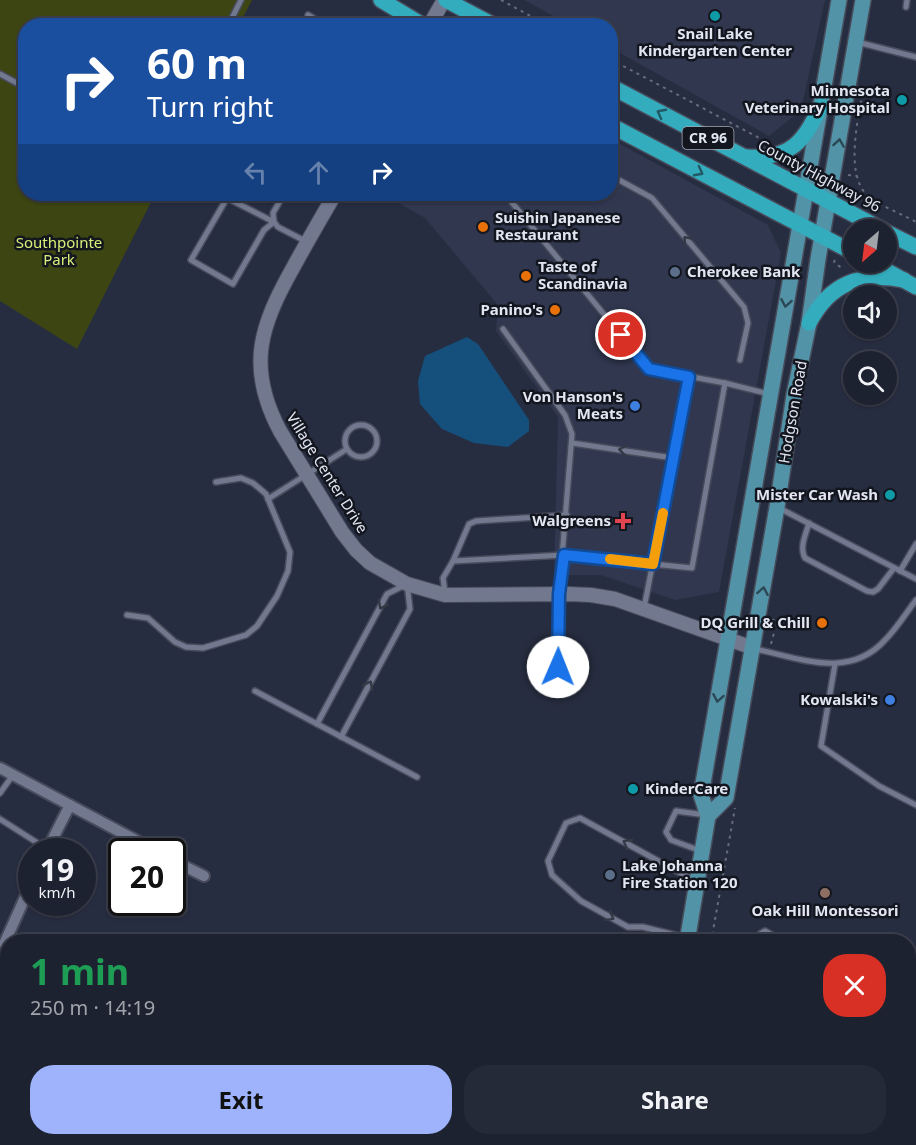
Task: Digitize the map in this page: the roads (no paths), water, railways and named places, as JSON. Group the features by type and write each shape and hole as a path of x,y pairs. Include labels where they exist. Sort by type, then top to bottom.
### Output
{"main road":[{"path":"381,0 411,18"},
{"path":"445,0 480,18"},
{"name":"Hodgson Road","path":"688,934 708,816 701,795 839,0"},
{"name":"Hodgson Road","path":"708,816 726,798 777,507 794,395 809,323 862,0"},
{"name":"County Highway 96","path":"618,90 864,219"},
{"path":"743,156 772,156 783,153 796,145 807,134 821,106"},
{"name":"CR 96","path":"618,129 843,247"},
{"name":"County Highway 96","path":"897,237 916,247"},
{"path":"891,273 910,283"},
{"path":"809,323 817,308 828,296 851,281 879,277 910,283"}],"street":[{"path":"434,18 445,0"},
{"name":"Village Center Drive","path":"330,201 268,316 262,337 261,378 271,414 342,532 356,550 370,563 407,584 445,595 591,595 643,609 753,648"},
{"path":"0,768 131,838"},
{"path":"54,838 70,806"},
{"path":"186,867 204,876"},
{"path":"9,934 18,913"}],"lane":[{"path":"232,18 241,0"},
{"path":"906,7 907,0"},
{"path":"308,15 313,18"},
{"path":"856,42 916,57"},
{"path":"0,74 18,84"},
{"path":"618,180 652,198 744,307 748,323 740,360"},
{"path":"225,201 191,260 233,284 264,230 274,222"},
{"path":"233,201 307,242"},
{"path":"274,222 273,213 280,201"},
{"path":"511,201 649,369 770,394"},
{"path":"503,329 565,415 572,434 564,555 559,594 558,667 562,673"},
{"path":"643,609 689,377"},
{"path":"453,561 564,555 692,568 725,383"},
{"path":"357,425 368,425 376,434 378,442 374,451 366,456 356,456 347,449 345,438 349,430 357,425"},
{"path":"572,443 673,458"},
{"path":"268,499 347,449"},
{"path":"127,615 148,618 175,642 186,647 203,648 246,635 257,626 278,596 288,571 291,552 266,494 253,483 241,478 216,482"},
{"path":"777,507 916,579"},
{"path":"445,595 443,578 469,524 476,521 567,515"},
{"path":"809,524 803,543 802,554 805,558 867,591 873,592 879,589 916,544"},
{"path":"317,724 387,594 407,584 410,609 341,736"},
{"path":"753,648 835,664 861,659 885,640 916,600"},
{"path":"835,664 821,746 879,786 916,805"},
{"path":"255,691 417,777"},
{"path":"0,793 13,775"},
{"path":"701,851 670,840 666,832 676,811 708,816"},
{"path":"667,934 643,927 627,927 581,901 552,874 549,861 566,823 580,818 696,881"},
{"path":"0,819 28,838"}],"water":[{"path":"467,337 478,344 529,420 529,431 508,447 474,443 442,429 420,404 418,381 425,356"}],"place":[{"name":"Snail Lake Kindergarten Center","path":"715,16"},
{"name":"Minnesota Veterinary Hospital","path":"902,100"},
{"name":"Suishin Japanese Restaurant","path":"483,227"},
{"name":"Cherokee Bank","path":"675,272"},
{"name":"Taste of Scandinavia","path":"526,276"},
{"name":"Panino's","path":"555,310"},
{"name":"Von Hanson's Meats","path":"635,406"},
{"name":"Mister Car Wash","path":"890,495"},
{"name":"Walgreens","path":"623,521"},
{"name":"DQ Grill & Chill","path":"822,623"},
{"name":"Kowalski's","path":"890,700"},
{"name":"KinderCare","path":"633,789"},
{"name":"Lake Johanna Fire Station 120","path":"610,875"},
{"name":"Oak Hill Montessori","path":"825,893"}],"park label":[{"name":"Southpointe Park","path":"59,252"}]}
